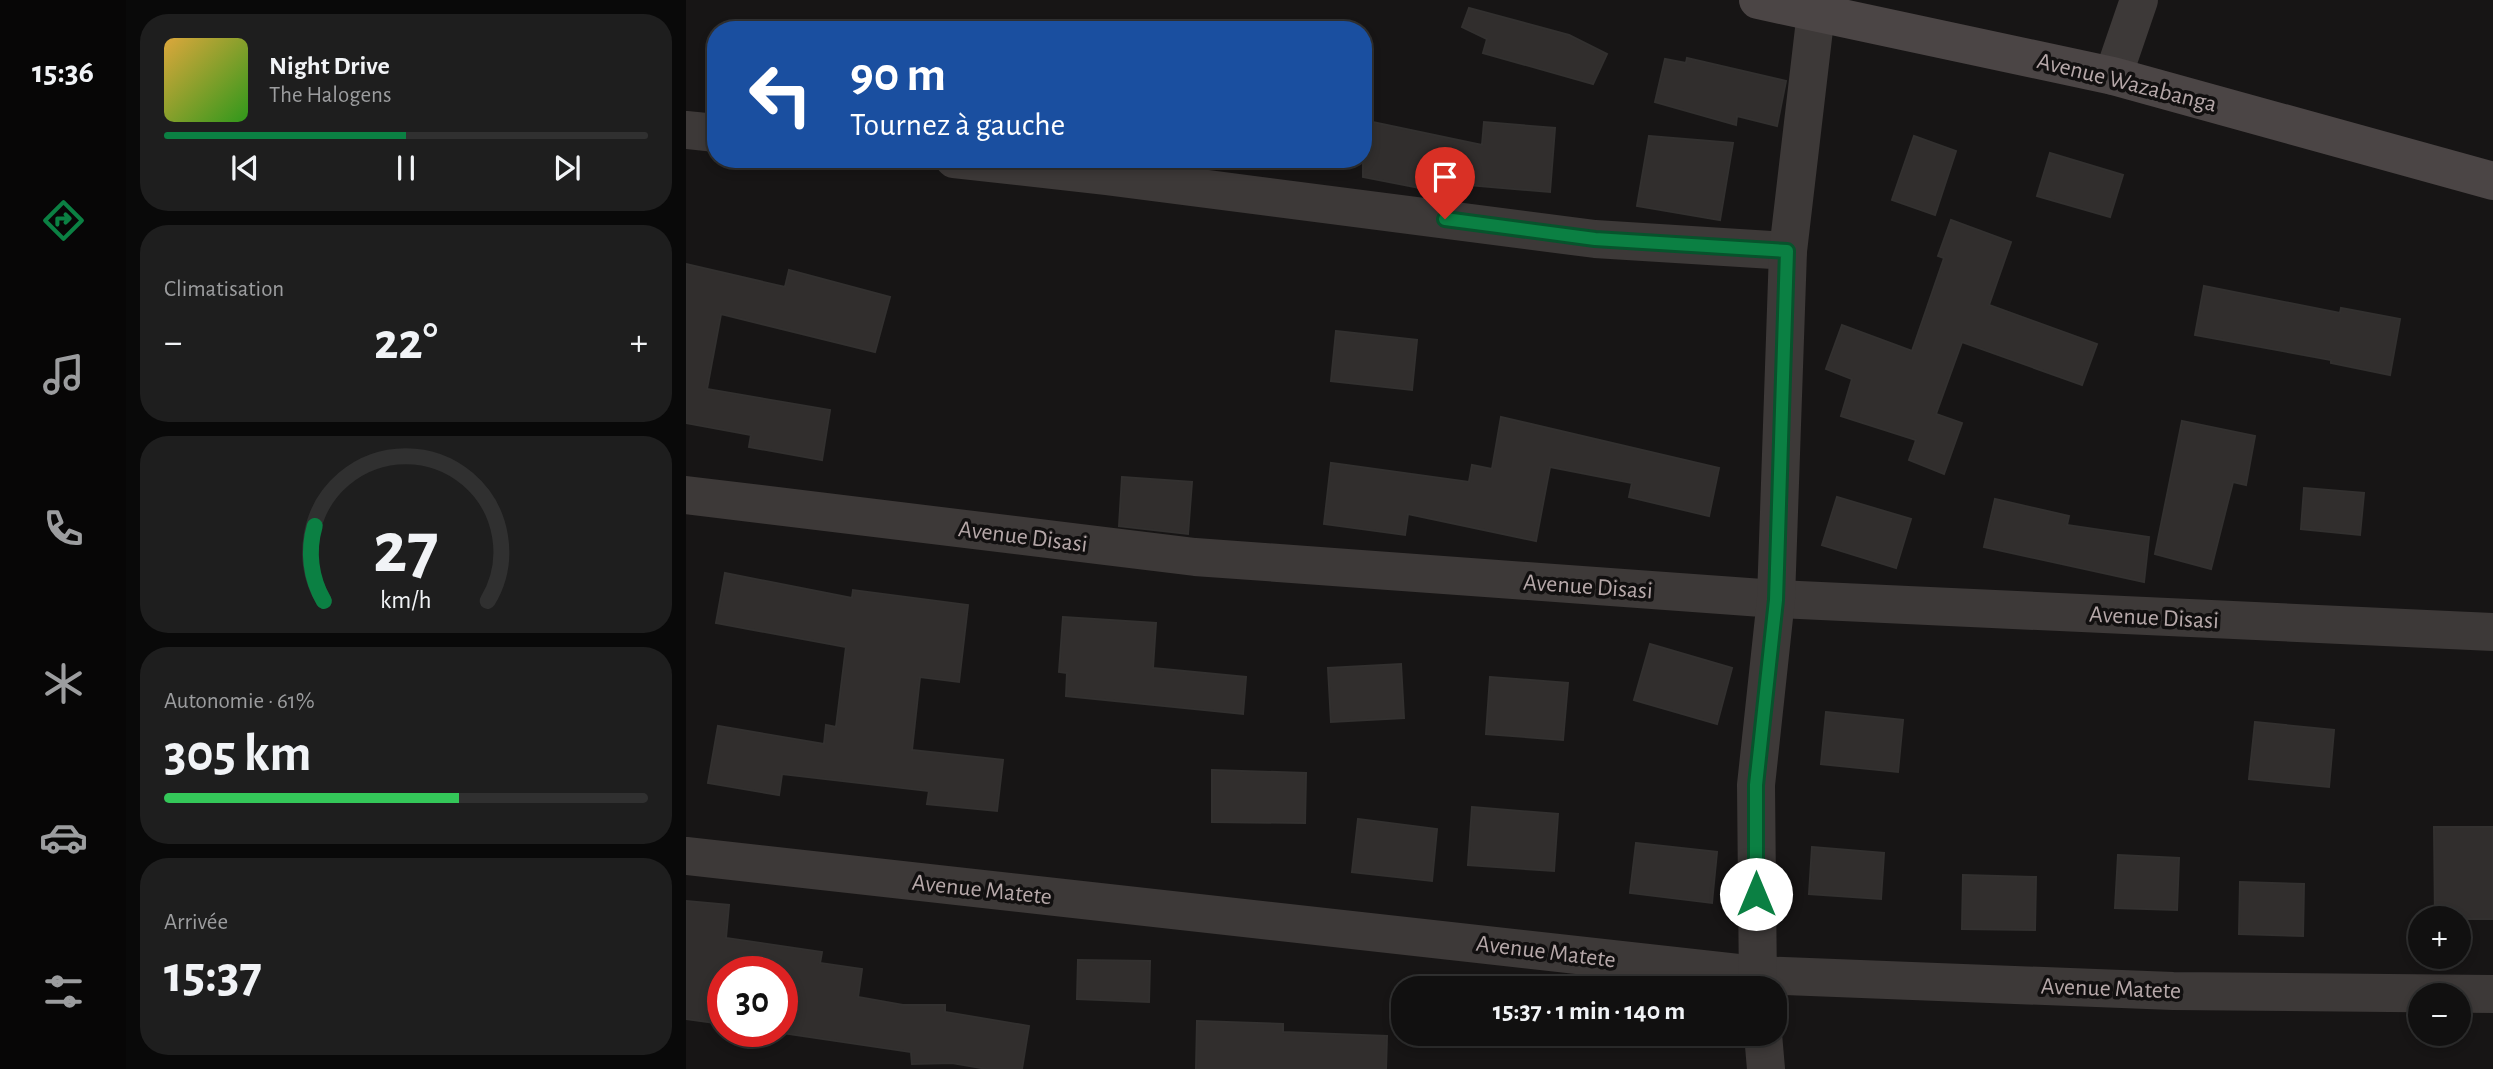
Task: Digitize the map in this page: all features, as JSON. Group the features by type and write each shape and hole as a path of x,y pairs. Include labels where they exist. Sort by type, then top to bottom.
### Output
{"main road":[{"name":"Avenue Wazabanga","path":"1758,0 2113,76 2493,181"}],"street":[{"path":"2113,76 2139,0"},
{"path":"1757,976 1756,785 1776,600 1787,251 1816,12"},
{"path":"686,130 707,132"},
{"path":"1035,168 1595,239 1787,251"},
{"name":"Avenue Disasi","path":"686,495 1195,557 1776,600 2493,632"},
{"name":"Avenue Matete","path":"686,856 1706,976"},
{"name":"Avenue Matete","path":"1787,983 2173,991 2493,993"},
{"path":"1764,1046 1766,1069"}],"building":[{"path":"1469,8 1569,35 1607,54 1593,84 1483,53 1487,39 1462,27"},
{"path":"1687,58 1786,81 1777,126 1737,116 1736,125 1655,102 1665,59 1686,63"},
{"path":"1372,122 1482,145 1484,122 1555,128 1550,192 1421,181 1420,188 1363,177 1363,168 1372,168"},
{"path":"1649,136 1733,143 1720,220 1637,206"},
{"path":"1914,136 1956,151 1935,215 1892,200"},
{"path":"2050,153 2123,175 2110,217 2037,196"},
{"path":"1951,220 2011,242 1989,305 2097,344 2082,385 1962,342 1936,414 1962,423 1944,474 1909,460 1916,440 1841,416 1852,379 1826,369 1842,325 1912,351 1944,258 1938,256"},
{"path":"686,264 785,287 789,270 890,297 875,352 721,314 707,389 830,410 822,460 749,447 751,435 686,423"},
{"path":"2204,286 2340,313 2341,308 2400,319 2390,375 2331,363 2331,360 2195,335"},
{"path":"1336,331 1417,340 1412,390 1331,381"},
{"path":"1501,417 1719,468 1709,516 1629,497 1632,483 1550,467 1536,541 1408,514 1405,535 1324,524 1331,463 1469,482 1472,465 1492,469"},
{"path":"2182,421 2255,436 2246,485 2233,482 2211,569 2155,554"},
{"path":"1122,477 1192,482 1188,534 1119,526"},
{"path":"2304,488 2364,493 2360,535 2301,529"},
{"path":"1837,497 1911,519 1896,568 1822,545"},
{"path":"1995,499 2069,516 2067,525 2149,537 2144,582 1984,547"},
{"path":"725,573 852,598 853,590 968,605 959,682 920,677 912,750 1003,760 997,811 927,804 929,791 782,774 779,795 708,783 718,726 824,744 826,725 836,727 846,647 716,623"},
{"path":"1063,617 1156,623 1153,668 1246,677 1243,714 1066,696 1067,673 1059,672"},
{"path":"1650,644 1732,668 1717,724 1634,700"},
{"path":"1401,664 1404,718 1331,722 1328,668"},
{"path":"1490,677 1568,683 1563,740 1486,734"},
{"path":"1826,712 1903,720 1898,772 1821,764"},
{"path":"2255,722 2334,730 2329,787 2249,779"},
{"path":"1212,770 1306,773 1305,823 1212,822"},
{"path":"1472,807 1558,814 1554,871 1468,865"},
{"path":"1358,819 1437,829 1432,881 1352,872"},
{"path":"2434,827 2493,827 2493,919 2471,919 2471,906 2435,906"},
{"path":"1636,843 1717,852 1712,903 1630,893"},
{"path":"1812,847 1884,853 1881,899 1809,894"},
{"path":"2118,855 2179,858 2177,910 2115,908"},
{"path":"1963,875 2036,877 2035,930 1962,929"},
{"path":"2240,882 2304,884 2303,936 2239,934"},
{"path":"686,901 729,905 726,938 822,952 820,963 862,969 858,997 903,1005 945,1005 945,1012 1029,1026 1022,1069 987,1069 952,1063 912,1064 911,1052 798,1035 798,956 707,956 707,1022 686,1019"},
{"path":"1078,960 1150,961 1149,1002 1077,999"},
{"path":"1197,1021 1283,1024 1283,1032 1387,1036 1386,1069 1196,1069"}],"route":[{"path":"1445,219 1595,239 1787,251 1776,600 1756,785 1756,894"}]}
